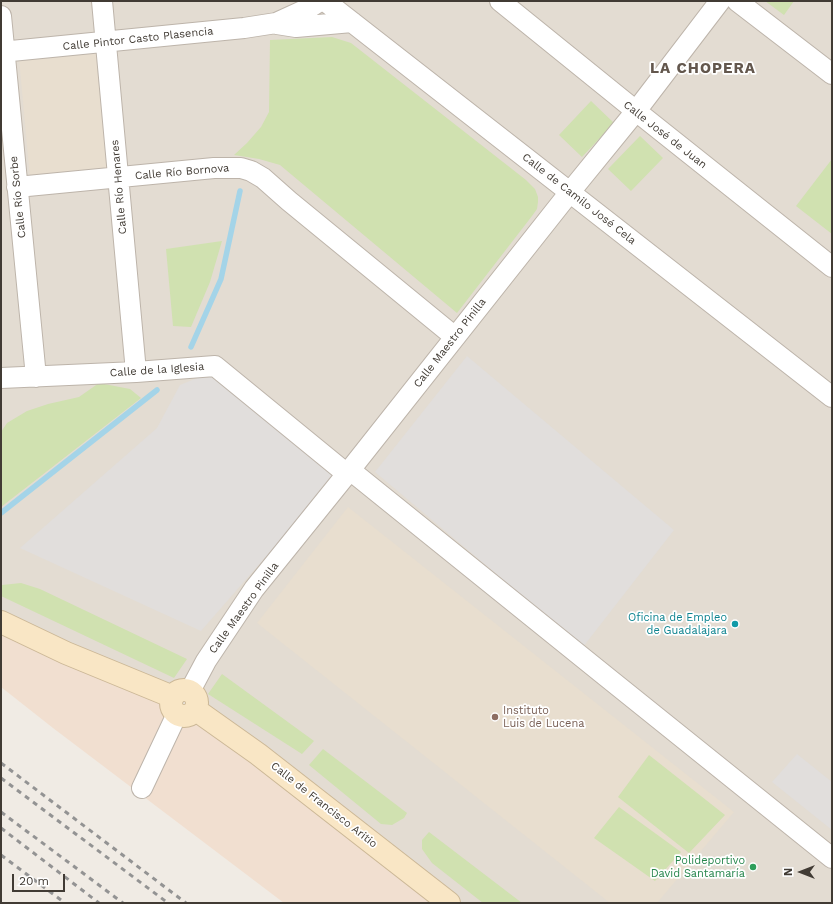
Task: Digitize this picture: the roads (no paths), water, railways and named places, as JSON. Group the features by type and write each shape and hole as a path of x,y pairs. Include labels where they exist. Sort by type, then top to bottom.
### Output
{"main road":[{"name":"Calle de Francisco Aritio","path":"1,622 184,703 258,754 449,903"}],"street":[{"name":"Calle Río Henares","path":"102,1 136,372"},
{"name":"Calle Pintor Casto Plasencia","path":"3,52 244,28 320,1"},
{"name":"Calle de Camilo José Cela","path":"325,1 832,397"},
{"name":"Calle José de Juan","path":"500,1 832,266"},
{"name":"Calle Maestro Pinilla","path":"142,788 206,661 254,589 636,111 720,1"},
{"path":"737,1 832,74"},
{"name":"Calle Pintor Casto Plasencia","path":"286,13 296,26 352,22"},
{"name":"Calle Río Sorbe","path":"1,16 3,52 36,377"},
{"name":"Calle Río Bornova","path":"17,187 214,168 241,168 252,171 263,178 455,337"},
{"name":"Calle de la Iglesia","path":"1,378 136,372 214,366 832,858"}],"waterway":[{"path":"191,347 221,279 240,191"},
{"path":"1,513 157,390"}],"railway":[{"path":"1,763 186,903"},
{"path":"1,778 168,903"},
{"path":"1,812 123,903"},
{"path":"1,828 99,903"},
{"path":"1,855 65,903"}],"place":[{"name":"Oficina de Empleo de Guadalajara","path":"735,624"},
{"name":"Instituto Luis de Lucena","path":"495,717"},
{"name":"Polideportivo David Santamaría","path":"753,867"}],"district":[{"name":"LA CHOPERA","path":"703,69"}]}
